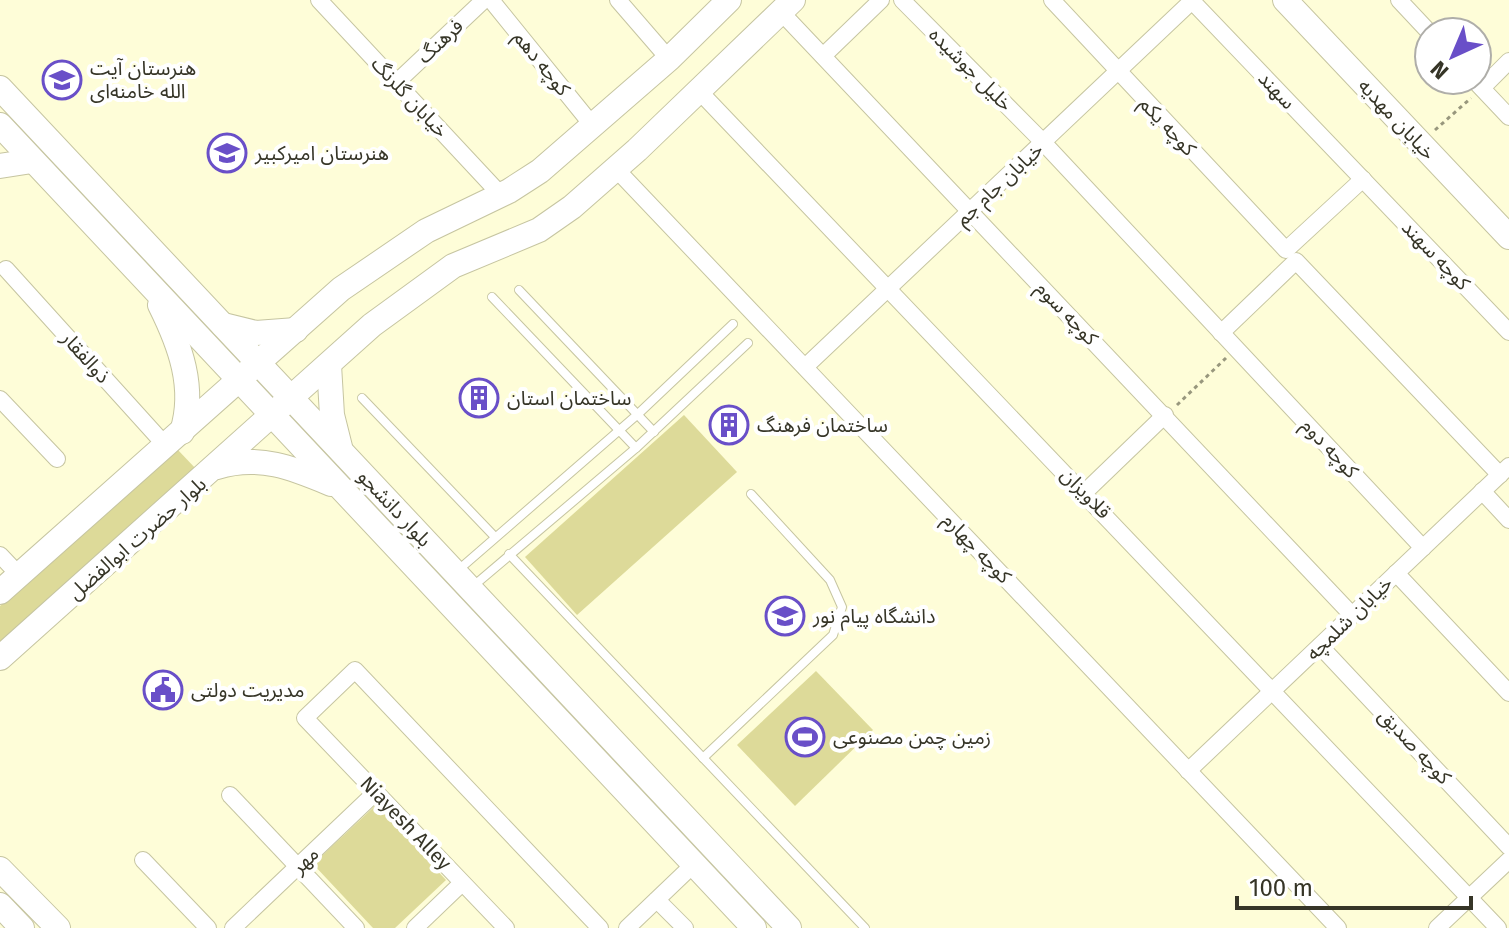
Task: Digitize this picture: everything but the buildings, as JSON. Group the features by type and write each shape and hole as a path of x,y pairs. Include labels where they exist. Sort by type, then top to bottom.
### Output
{"main road":[{"path":"0,592 341,289 392,252 540,171 669,59 729,0"},
{"name":"خیابان مهدیه","path":"1285,0 1509,237"},
{"name":"بلوار حضرت ابوالفضل","path":"0,658 372,325 453,266 539,230 572,207 787,6"},
{"name":"بلوار دانشجو","path":"0,88 789,928"},
{"name":"بلوار دانشجو","path":"3,131 754,928"},
{"path":"0,166 32,161"},
{"path":"152,288 185,370 190,407 174,439"},
{"path":"222,325 256,333 296,330"},
{"path":"329,365 332,415 342,453"},
{"path":"215,468 238,460 261,460 339,487"},
{"path":"0,869 58,928"},
{"path":"0,905 22,928"}],"street":[{"name":"خیابان گلرنگ","path":"319,0 500,194"},
{"name":"فرهنگ","path":"397,82 484,0"},
{"name":"کوچه دهم","path":"491,0 593,126"},
{"path":"618,0 669,59"},
{"path":"823,56 881,0"},
{"name":"خلیل جوشیده","path":"902,0 1041,140 1221,333"},
{"name":"کوچه یکم","path":"1052,0 1291,256 1504,471"},
{"name":"خیابان جام جم","path":"805,367 1192,0"},
{"name":"سهند","path":"1192,0 1363,179"},
{"path":"1399,0 1414,16"},
{"name":"کوچه سوم","path":"787,6 823,56 1352,615"},
{"name":"قلاویزان","path":"699,91 890,287 1498,928"},
{"path":"1489,96 1509,117"},
{"name":"کوچه چهارم","path":"616,169 1338,928"},
{"path":"1221,333 1363,179"},
{"name":"کوچه سهند","path":"1363,179 1509,332"},
{"name":"ذوالفقار","path":"6,269 174,439"},
{"name":"کوچه دوم","path":"1221,333 1423,548"},
{"path":"0,399 57,459"},
{"path":"1085,492 1165,415"},
{"name":"خیابان شلمچه","path":"1188,771 1504,471"},
{"path":"1482,491 1509,520"},
{"path":"0,555 19,575"},
{"path":"1396,573 1509,693"},
{"name":"کوچه صدیق","path":"1320,646 1509,847"},
{"name":"Niayesh Alley","path":"506,928 305,718 355,670 600,928"},
{"name":"مهر","path":"233,928 376,792"},
{"path":"230,795 356,928"},
{"path":"143,860 208,928"},
{"path":"1437,928 1509,860"},
{"path":"627,928 694,864"},
{"path":"415,928 462,883"},
{"path":"657,900 685,928"}],"lane":[{"path":"519,290 654,432"},
{"path":"492,297 636,448"},
{"path":"463,580 495,537 617,428 638,414 733,324"},
{"path":"463,580 509,554 636,448 748,343"},
{"path":"362,398 495,537"},
{"path":"703,758 824,645 833,635 842,607 830,580 751,494"},
{"path":"509,554 865,928"}],"path":[{"path":"1420,143 1466,96"},
{"path":"1165,415 1236,349"}],"shaded area":[{"path":"684,415 737,472 577,615 525,557"},
{"path":"177,449 197,470 0,645 0,606"},
{"name":"زمین چمن مصنوعی","path":"816,671 873,730 795,806 737,745"},
{"path":"376,805 446,880 395,928 373,928 313,864"}],"place":[{"name":"هنرستان آیت الله خامنه‌ای","path":"62,80"},
{"name":"هنرستان امیرکبیر","path":"227,153"},
{"name":"ساختمان استان","path":"479,398"},
{"name":"ساختمان فرهنگ","path":"729,425"},
{"name":"دانشگاه پیام نور","path":"785,616"},
{"name":"مدیریت دولتی","path":"163,690"},
{"name":"زمین چمن مصنوعی","path":"805,737"}]}
